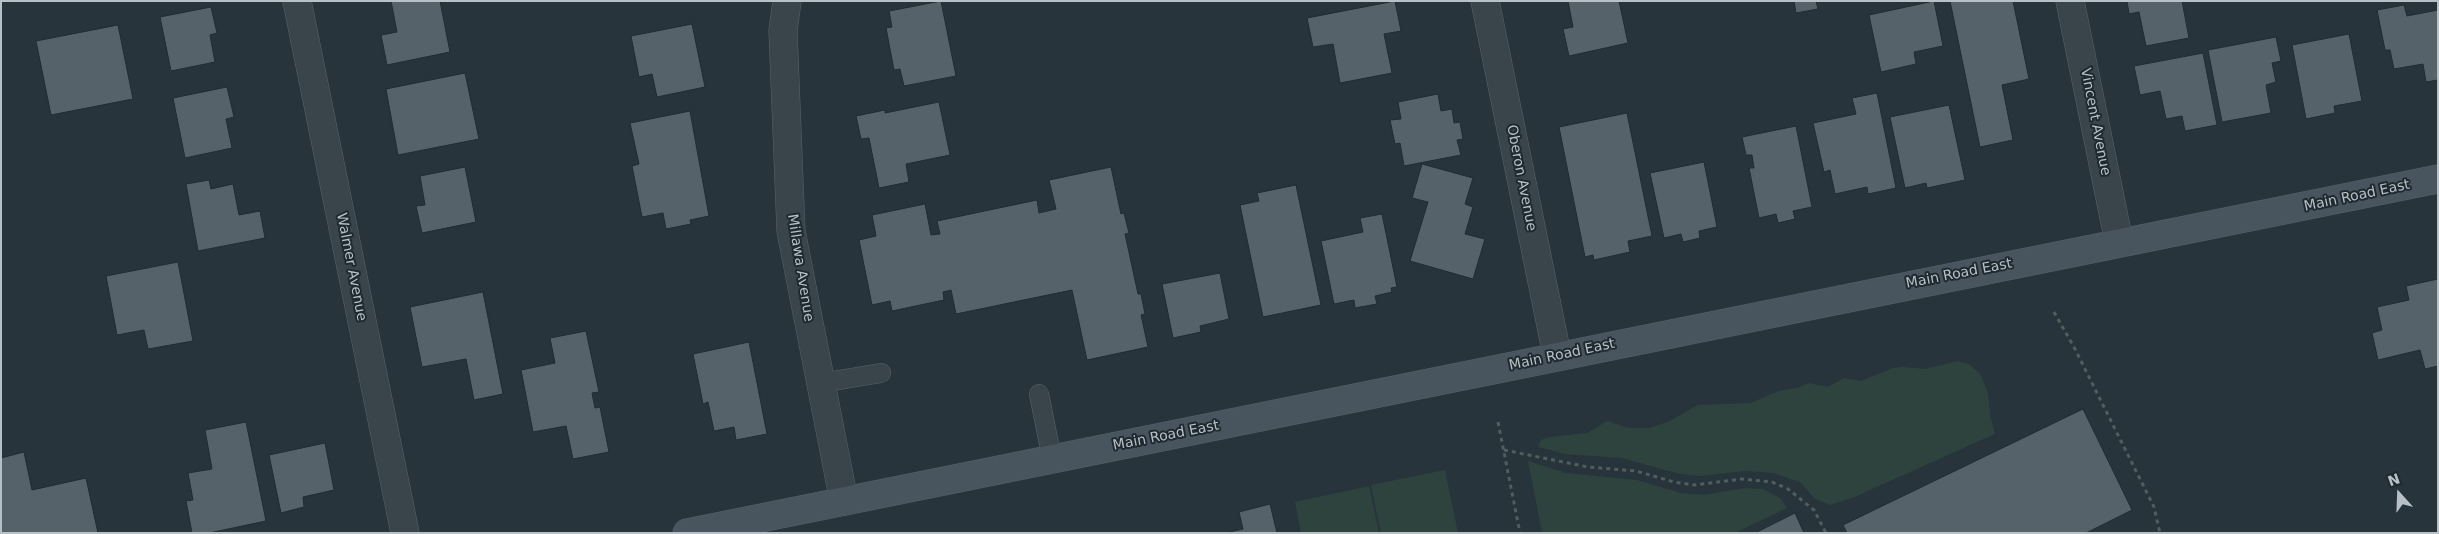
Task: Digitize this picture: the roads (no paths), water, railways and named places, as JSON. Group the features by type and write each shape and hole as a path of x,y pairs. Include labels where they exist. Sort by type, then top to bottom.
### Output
{"main road":[{"name":"Main Road East","path":"688,533 1557,355 2438,179"}],"street":[{"name":"Walmer Avenue","path":"297,1 405,533"},
{"name":"Millawa Avenue","path":"786,1 783,31 791,231 844,501"},
{"name":"Oberon Avenue","path":"1485,1 1557,355"},
{"name":"Vincent Avenue","path":"2070,1 2119,242"}],"lane":[{"path":"821,384 881,373"},
{"path":"1040,394 1052,459"}]}
